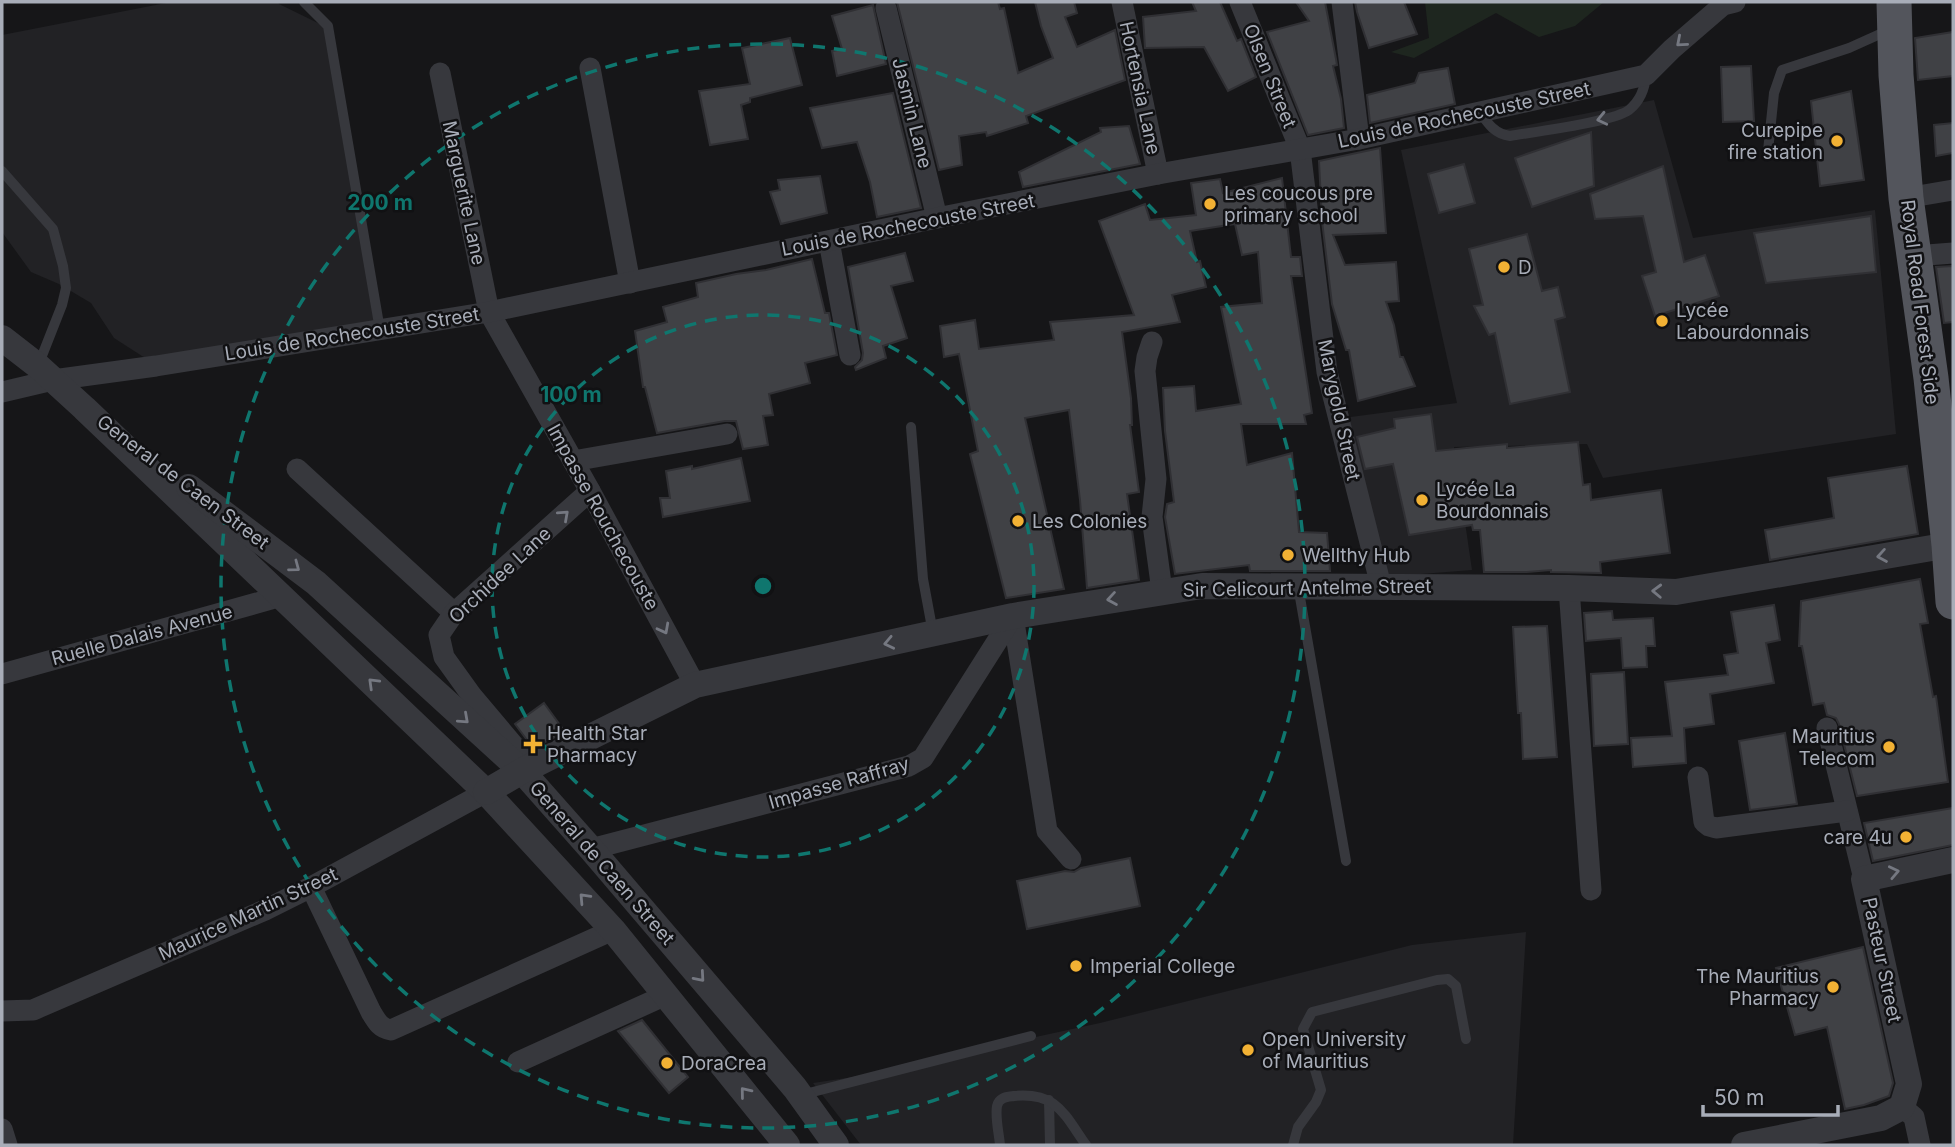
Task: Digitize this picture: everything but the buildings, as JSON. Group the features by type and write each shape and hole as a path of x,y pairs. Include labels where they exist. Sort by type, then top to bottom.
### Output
{"main road":[{"name":"Royal Road Forest Side","path":"1894,15 1906,198 1931,378 1953,602"}],"street":[{"name":"Hortensia Lane","path":"1122,2 1158,174"},
{"name":"Olsen Street","path":"1240,2 1300,149"},
{"path":"1342,2 1359,139"},
{"path":"1646,75 1723,5 1735,2"},
{"name":"Jasmin Lane","path":"887,8 937,218"},
{"path":"590,68 630,283"},
{"name":"Marguerite Lane","path":"440,73 489,312"},
{"name":"Louis de Rochecouste Street","path":"2,393 45,373 156,366 489,312 1158,174 1359,139 1646,75"},
{"name":"Marygold Street","path":"1300,149 1327,372 1381,586"},
{"path":"1906,198 1953,190"},
{"path":"829,241 850,355"},
{"path":"1914,256 1953,253"},
{"name":"Impasse Rouchecouste","path":"489,312 695,685"},
{"path":"2,338 84,408"},
{"path":"1152,342 1145,371 1156,479 1152,517 1162,591"},
{"name":"General de Caen Street","path":"84,408 486,792 613,930 787,1145"},
{"name":"General de Caen Street","path":"84,408 316,583 527,770 801,1095 836,1145"},
{"path":"573,461 727,434"},
{"path":"297,469 454,613"},
{"name":"Orchidee Lane","path":"527,770 444,657 439,635 454,613 590,491"},
{"name":"Sir Celicourt Antelme Street","path":"486,792 695,685 1013,616 1202,586 1569,588 1676,592 1949,545"},
{"path":"1569,588 1591,890"},
{"name":"Ruelle Dalais Avenue","path":"2,674 282,596"},
{"path":"1013,616 1047,831 1071,859"},
{"name":"Impasse Raffray","path":"591,849 909,766 923,758 1013,616"},
{"path":"1827,728 1864,879"},
{"path":"1698,777 1704,822 1709,827 1847,811"},
{"name":"Maurice Martin Street","path":"2,1011 33,1010 265,909 486,792"},
{"name":"Pasteur Street","path":"1891,1113 1909,1084 1864,879 1953,860"},
{"path":"311,887 378,1025 391,1030 613,930"},
{"path":"518,1062 666,995"},
{"path":"1744,1145 1891,1113 1914,1117 1920,1145"},
{"path":"2,1129 7,1145"}],"lane":[{"path":"304,2 328,26 380,330"},
{"path":"1768,151 1774,93 1782,70 1849,48 1894,15"},
{"path":"1480,112 1490,126 1503,135 1510,136 1608,118 1629,110 1642,94 1646,75"},
{"path":"2,171 53,229 63,266 66,288 45,373"},
{"path":"911,427 923,579 933,633"},
{"path":"1298,586 1346,861"},
{"path":"1293,1145 1298,1126 1316,1102 1321,1090 1303,1029 1312,1012 1448,979 1456,986 1466,1039"},
{"path":"801,1095 1031,1037"},
{"path":"1000,1145 997,1107 1000,1100 1005,1097 1031,1095 1049,1100 1060,1108 1086,1145"},
{"path":"1049,1100 1050,1145"}],"shaded area":[{"path":"171,2 278,2 326,27 377,330 156,365 114,338 91,303 59,284 31,272 2,232 2,35"},
{"path":"1425,2 1604,2 1575,26 1539,37 1496,13 1414,58 1391,52 1429,38"},
{"name":"Lycée Labourdonnais","path":"1654,100 1693,238 1875,210 1896,434 1603,478 1587,444 1454,447 1472,570 1383,577 1343,418 1457,403 1401,150"},
{"name":"Open University of Mauritius","path":"1526,932 1513,1145 861,1145 813,1083 853,1077 1100,1023 1412,945"}],"place":[{"name":"Curepipe fire station","path":"1837,141"},
{"name":"Les coucous pre primary school","path":"1210,204"},
{"name":"D","path":"1504,267"},
{"name":"Lycée Labourdonnais","path":"1662,321"},
{"name":"Lycée La Bourdonnais","path":"1422,500"},
{"name":"Les Colonies","path":"1018,521"},
{"name":"Wellthy Hub","path":"1288,555"},
{"name":"Health Star Pharmacy","path":"533,744"},
{"name":"Mauritius Telecom","path":"1889,747"},
{"name":"care 4u","path":"1906,837"},
{"name":"Imperial College","path":"1076,966"},
{"name":"The Mauritius Pharmacy","path":"1833,987"},
{"name":"Open University of Mauritius","path":"1248,1050"},
{"name":"DoraCrea","path":"667,1063"}]}
